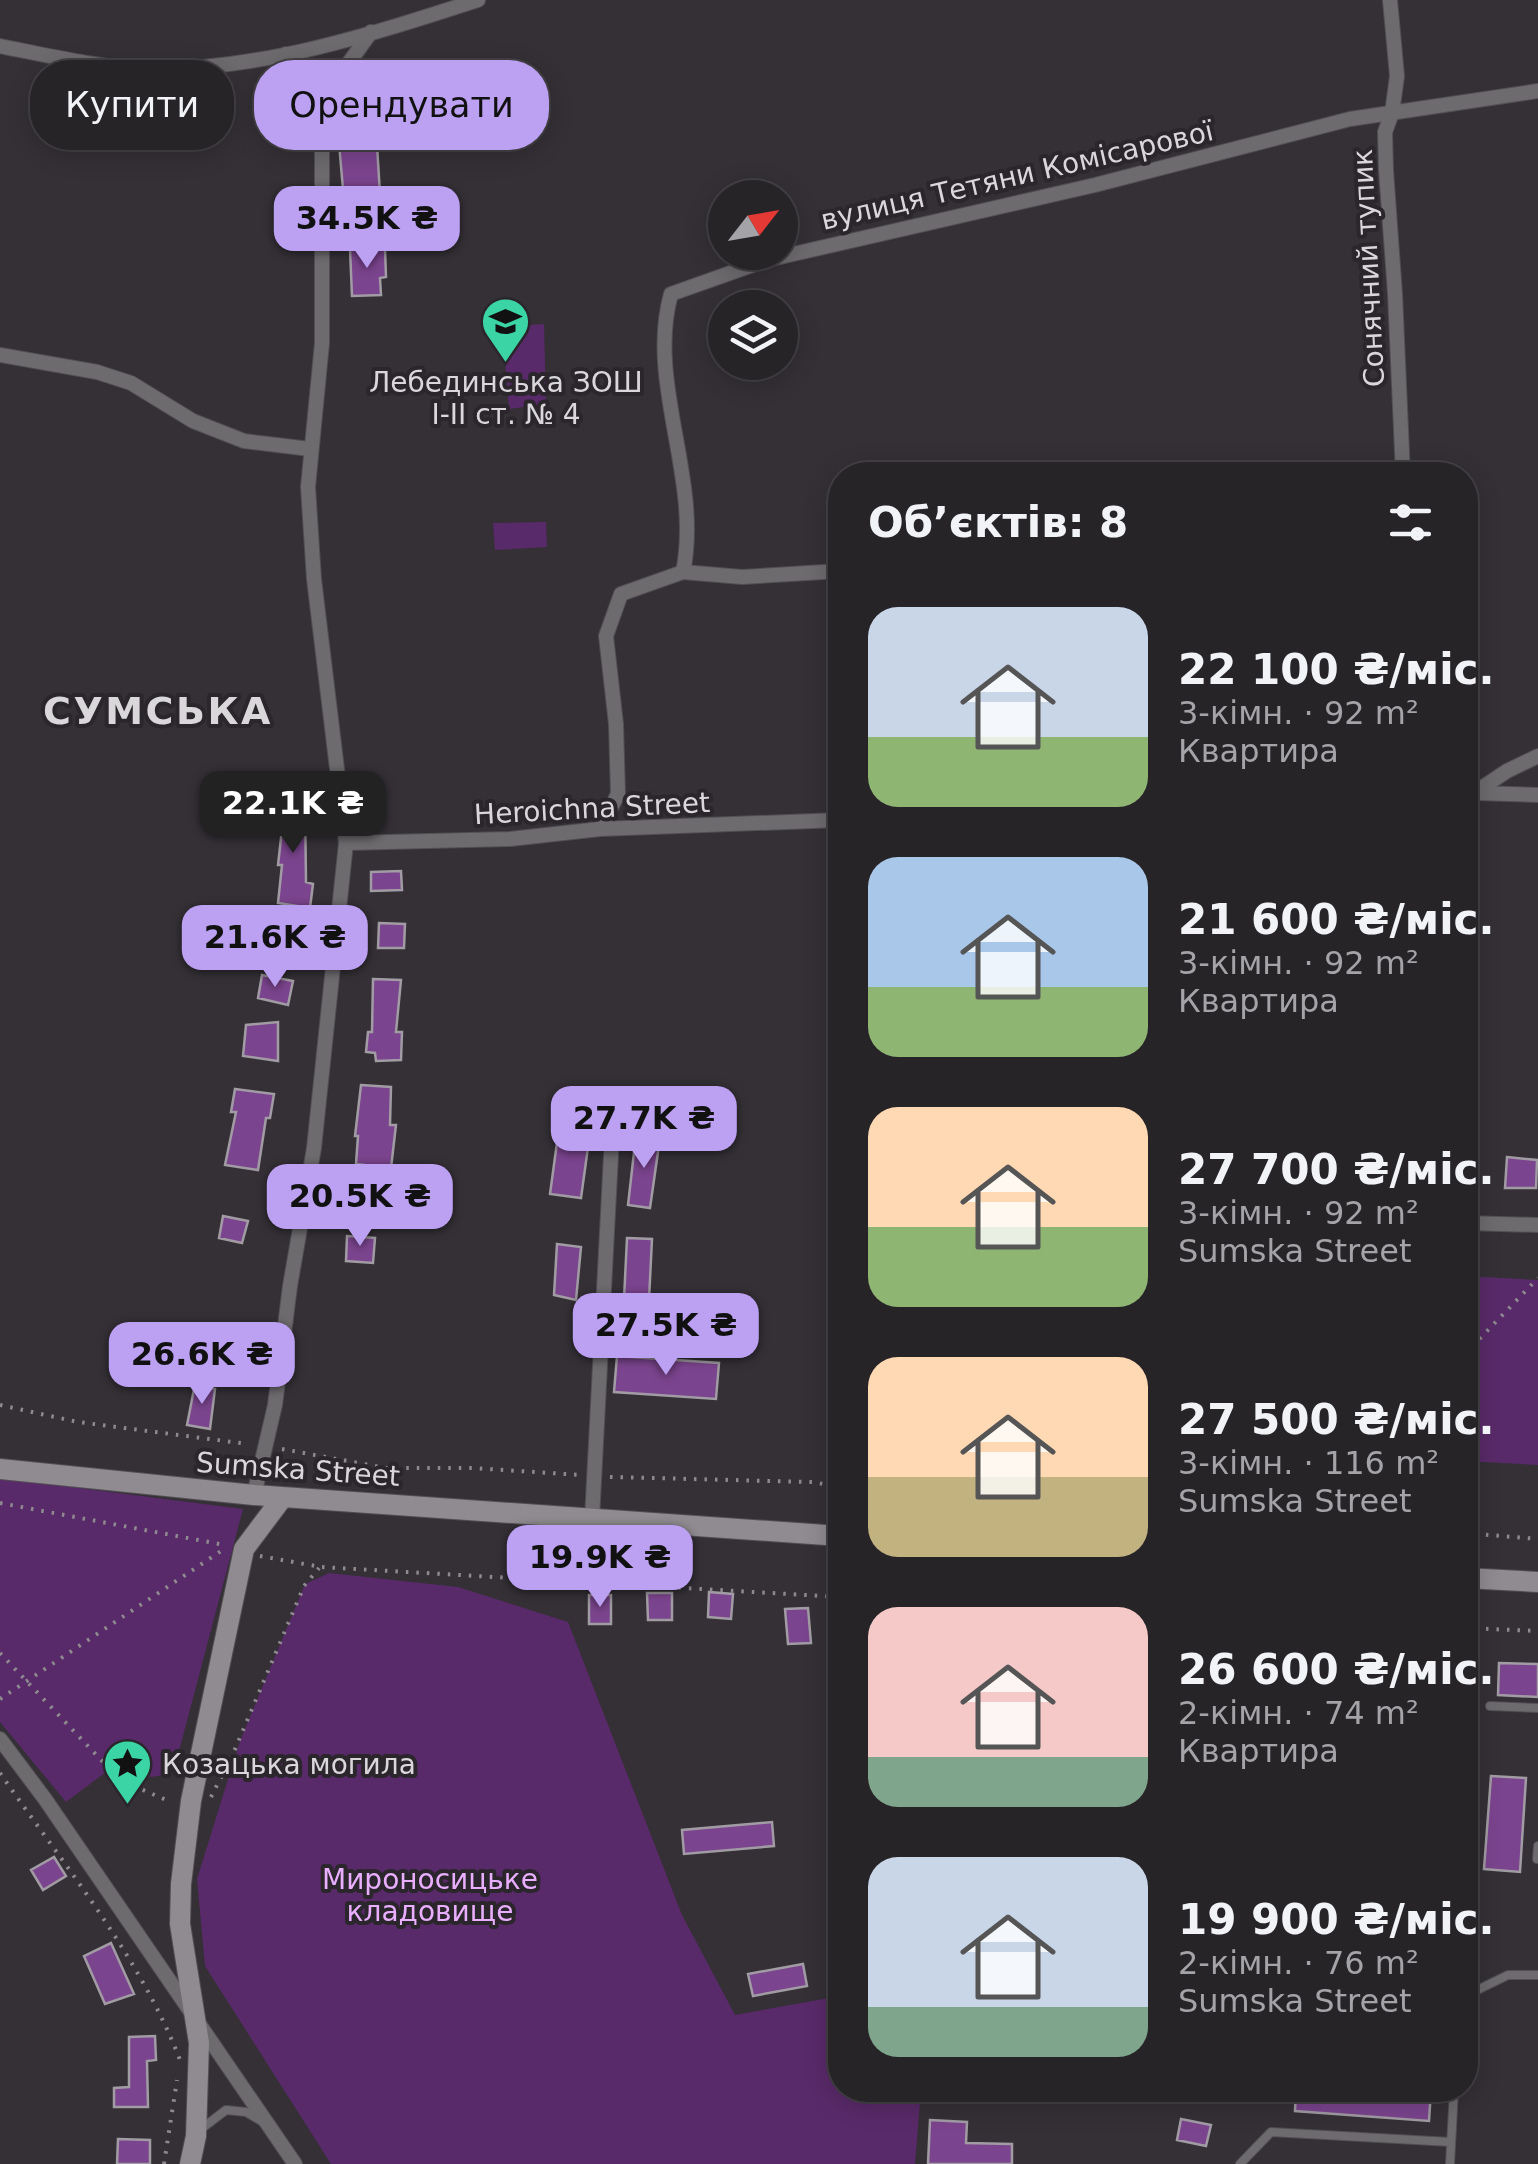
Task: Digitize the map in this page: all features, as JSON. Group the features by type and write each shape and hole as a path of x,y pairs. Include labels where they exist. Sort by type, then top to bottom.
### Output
{"main road":[{"name":"Sumska Street","path":"0,1469 254,1495 828,1535"},
{"path":"190,2164 196,2136 200,2043 180,1924 190,1809 244,1549 283,1497"},
{"path":"1478,1579 1538,1582"}],"street":[{"path":"0,46 147,70 219,66 286,54 478,0"},
{"name":"Сонячний тупик","path":"1390,0 1397,76 1385,132 1386,170 1402,462"},
{"path":"351,60 371,32"},
{"path":"286,54 292,60"},
{"name":"вулиця Тетяни Комісарової","path":"683,572 688,545 687,494 667,371 665,317 671,294 767,260 1095,185 1350,119 1538,91"},
{"path":"254,1495 275,1404 314,1148 346,843 314,579 308,487 322,342 322,150"},
{"path":"0,355 97,372 131,383 194,421 244,441 310,449"},
{"path":"600,829 618,794 616,724 606,636 621,594 683,572 742,577 828,572"},
{"path":"1478,788 1538,756"},
{"path":"1478,793 1538,795"},
{"name":"Heroichna Street","path":"346,843 510,840 600,829 828,820"},
{"path":"592,1519 612,1136"},
{"path":"1478,1224 1538,1226"},
{"path":"0,1739 46,1799 296,2164"}],"lane":[{"path":"1490,1706 1538,1708"},
{"path":"1536,1859 1538,1846"},
{"path":"1478,1989 1508,1974 1538,1976"},
{"path":"1450,2164 1454,2102"},
{"path":"196,2136 206,2123 226,2110 246,2112 271,2128"},
{"path":"1240,2164 1271,2132 1452,2142"}],"path":[{"path":"1478,1340 1538,1278"},
{"path":"0,1405 78,1422 266,1446 386,1468 472,1468 671,1481 828,1484"},
{"path":"0,1503 231,1547 0,1699"},
{"path":"1478,1534 1538,1540"},
{"path":"255,1555 320,1566 828,1596"},
{"path":"0,1652 120,1780 190,1809 214,1796 304,1586 320,1566"},
{"path":"1478,1629 1538,1631"},
{"path":"0,1772 131,1966 164,2021 180,2060"},
{"path":"164,2164 177,2079"}],"green space":[{"path":"544,324 546,404 509,409 502,327"},
{"path":"546,522 547,547 495,550 493,523"},
{"path":"1478,1277 1538,1280 1538,1465 1478,1462"},
{"path":"0,1478 243,1509 174,1770 144,1777 114,1766 66,1802 0,1722"},
{"name":"Мироносицьке кладовище","path":"329,1573 458,1587 568,1622 682,1915 735,2015 828,1998 828,2102 920,2102 915,2164 331,2164 205,1966 197,1879 240,1741 305,1584"}],"building":[{"path":"340,150 377,150 381,210 345,212"},
{"path":"385,248 386,277 380,278 381,295 352,296 350,249"},
{"path":"305,802 306,882 313,884 310,908 278,903 282,829 278,829 278,803"},
{"path":"401,871 402,890 371,891 371,872"},
{"path":"379,923 405,924 404,948 378,948"},
{"path":"262,975 293,981 288,1005 258,998"},
{"path":"373,979 401,980 396,1032 402,1032 401,1060 376,1061 375,1053 366,1052 368,1032 372,1032"},
{"path":"278,1022 278,1061 243,1056 246,1025"},
{"path":"361,1085 391,1087 390,1125 396,1125 391,1168 356,1164"},
{"path":"235,1089 274,1094 258,1170 225,1165 236,1112 231,1112"},
{"path":"558,1135 589,1140 581,1198 550,1194"},
{"path":"636,1135 660,1138 650,1208 628,1205"},
{"path":"1507,1157 1537,1160 1536,1188 1505,1188"},
{"path":"223,1216 248,1221 242,1243 219,1238"},
{"path":"347,1236 375,1238 373,1263 346,1261"},
{"path":"627,1238 652,1239 649,1300 624,1299"},
{"path":"557,1244 581,1247 576,1300 554,1295"},
{"path":"617,1356 719,1363 716,1399 614,1392"},
{"path":"195,1384 215,1389 210,1429 187,1425"},
{"path":"709,1592 733,1594 731,1619 708,1617"},
{"path":"647,1593 672,1593 672,1620 648,1620"},
{"path":"589,1595 611,1595 611,1624 589,1624"},
{"path":"808,1608 811,1643 788,1644 785,1609"},
{"path":"1499,1663 1538,1664 1538,1697 1498,1695"},
{"path":"1491,1776 1526,1778 1520,1872 1484,1869"},
{"path":"772,1822 774,1846 684,1854 682,1830"},
{"path":"54,1857 66,1876 43,1890 31,1870"},
{"path":"111,1943 134,1994 105,2004 84,1956"},
{"path":"803,1964 807,1986 753,1996 748,1974"},
{"path":"155,2036 156,2060 147,2061 148,2107 114,2107 114,2088 129,2087 129,2037"},
{"path":"1295,2102 1430,2102 1429,2121 1295,2111"},
{"path":"1181,2119 1211,2125 1206,2146 1177,2140"},
{"path":"930,2120 967,2122 966,2143 1012,2144 1012,2164 928,2164"},
{"path":"118,2139 150,2140 150,2164 117,2164"}],"place":[{"name":"Лебединська ЗОШ І-ІІ ст. № 4","path":"506,364"},
{"name":"Козацька могила","path":"127,1806"}],"district":[{"name":"СУМСЬКА","path":"158,711"}]}
